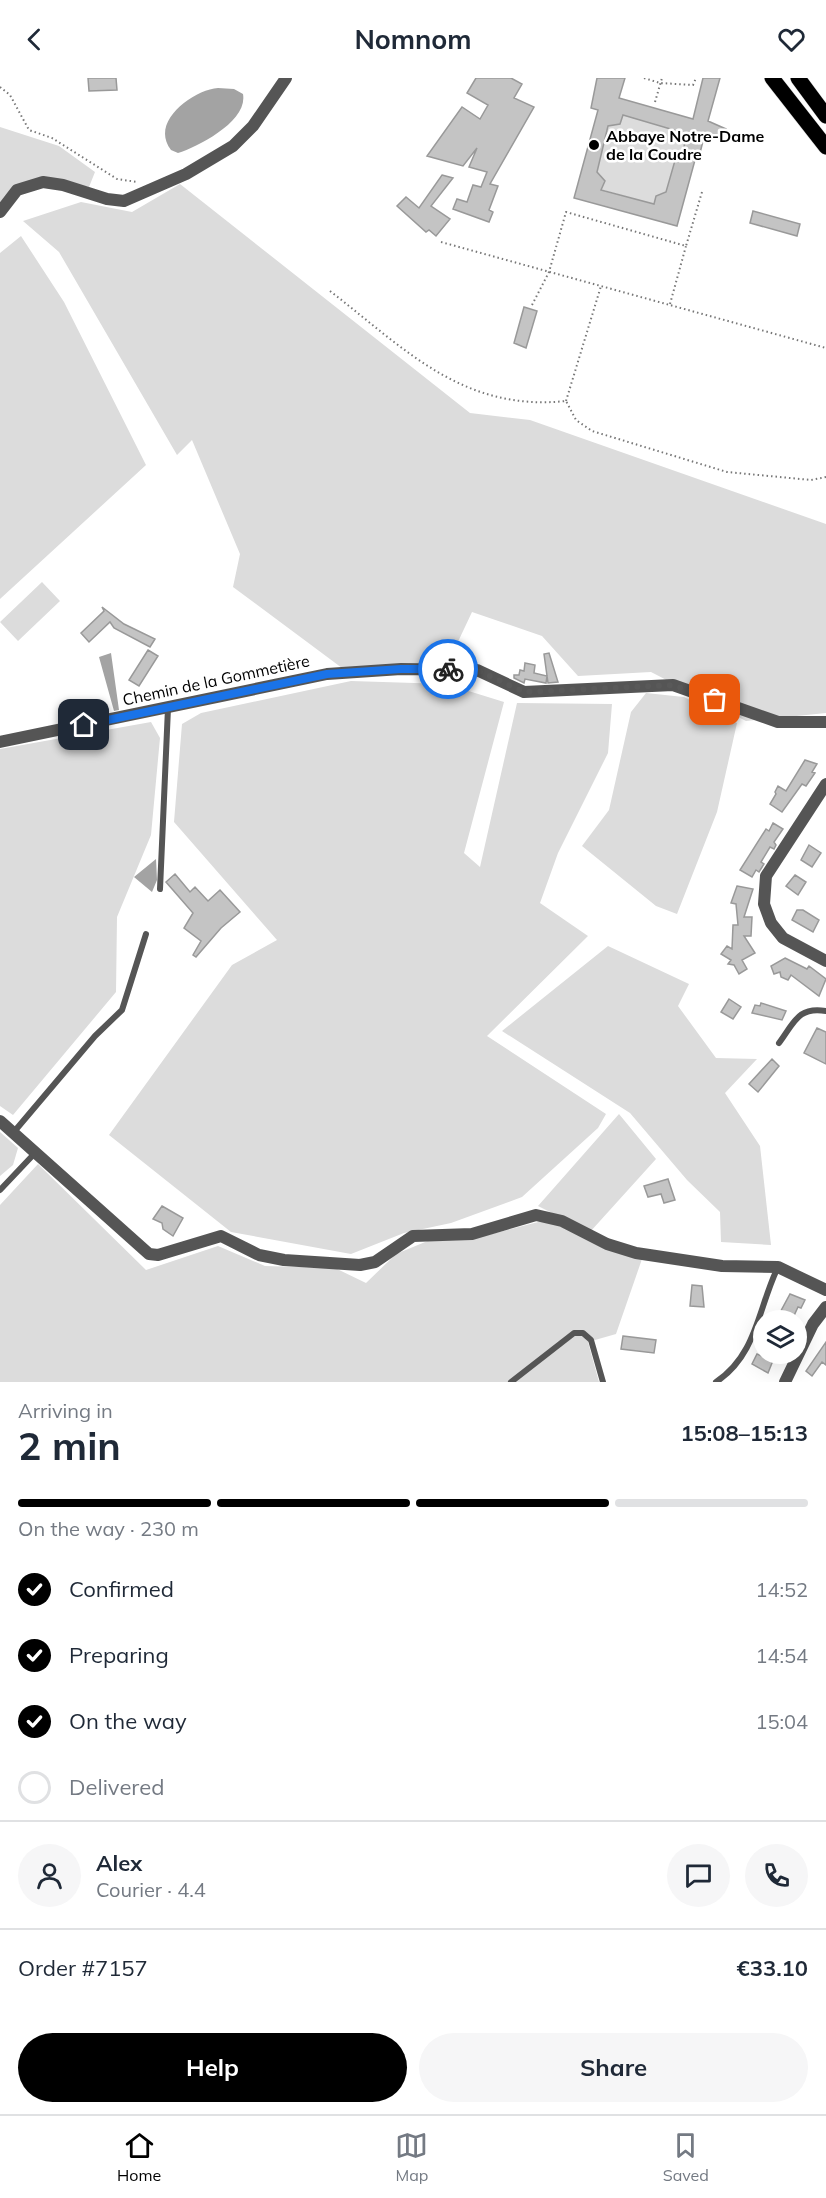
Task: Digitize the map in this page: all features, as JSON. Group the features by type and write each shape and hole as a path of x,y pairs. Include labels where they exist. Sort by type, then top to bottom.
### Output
{"main road":[{"path":"772,78 826,147"},
{"path":"798,78 826,116"}],"street":[{"path":"0,212 17,190 43,182 63,185 107,199 124,201 186,174 233,146 253,126 285,78"},
{"name":"Chemin de la Gommetière","path":"0,742 327,674 401,669 477,670 524,692 673,685 778,722 826,722"},
{"path":"826,784 766,876 764,904 771,923 783,938 826,961"},
{"path":"0,1121 149,1254 158,1255 221,1236 259,1255 284,1260 360,1265 375,1262 413,1236 472,1233 536,1215 562,1221 607,1244 636,1253 722,1266 778,1267 826,1290"},
{"path":"785,1382 813,1323 826,1307"}],"lane":[{"path":"160,889 168,707"},
{"path":"13,1133 95,1035 122,1010 146,934"},
{"path":"779,1043 801,1013 814,1009 826,1011"},
{"path":"0,1190 35,1153"},
{"path":"716,1382 730,1373 748,1350 756,1332 768,1288 778,1267"},
{"path":"511,1382 574,1333 583,1333 591,1340 603,1382"}],"path":[{"path":"644,78 660,83 693,85 696,78"},
{"path":"655,102 662,78"},
{"path":"0,87 10,95 29,130 52,138 117,179 142,183"},
{"path":"670,305 702,192"},
{"path":"532,305 549,272 566,212 686,246"},
{"path":"441,242 826,348"},
{"path":"601,286 566,401 576,420 592,431 727,472 811,480 826,477"},
{"path":"330,291 432,371 467,389 517,402 566,401"}],"shaded area":[{"path":"218,88 234,89 243,94 243,104 238,114 220,131 198,145 178,153 171,150 166,139 166,129 177,109 197,95"},
{"path":"612,111 688,133 681,157 676,157 663,207 593,187"},
{"path":"0,127 59,146 95,172 89,187 42,177 0,205"},
{"path":"180,184 470,413 530,420 826,524 826,713 746,721 651,672 578,676 542,636 472,612 448,663 342,668 233,587 240,554 192,440 177,455 59,252 23,221 81,202 132,212"},
{"path":"21,236 64,302 146,465 0,599 0,253"},
{"path":"42,582 60,601 18,641 0,622"},
{"path":"111,653 119,710 114,711 99,657"},
{"path":"351,681 446,684 504,702 464,853 480,867 517,703 612,704 608,753 558,853 540,903 588,936 487,1036 606,1114 598,1128 522,1197 451,1223 404,1233 351,1254 231,1232 109,1135 232,965 277,940 174,822 182,724 201,713"},
{"path":"646,693 684,697 737,723 717,812 677,914 656,906 582,846 609,810 631,712"},
{"path":"151,722 160,738 151,835 117,917 116,992 13,1115 0,1106 0,749"},
{"path":"156,859 157,880 152,892 134,877"},
{"path":"608,946 689,984 678,1006 716,1058 757,1059 725,1093 760,1146 771,1245 721,1242 720,1212 687,1180 630,1113 502,1031"},
{"path":"619,1114 656,1159 590,1232 538,1206"},
{"path":"0,1132 18,1148 13,1165 0,1176"},
{"path":"38,1164 146,1270 218,1246 265,1266 335,1268 366,1283 396,1254 430,1240 469,1240 546,1220 642,1259 616,1334 588,1342 599,1382 0,1382 0,1205"}],"building":[{"path":"88,78 116,78 117,90 89,91"},
{"path":"476,78 511,78 522,84 514,98 534,107 490,184 498,186 489,210 493,212 489,222 453,209 457,199 467,202 473,185 481,187 487,172 469,167 477,148 463,166 427,156 462,107 480,119 488,105 467,93"},
{"path":"597,78 625,78 619,98 693,119 703,78 720,78 708,121 726,129 721,140 711,136 703,141 698,161 695,160 677,226 574,198 598,110 591,108","holes":["623,115 674,130 671,141 686,138 683,151 690,158 676,157 666,192 656,196 654,204 601,190 605,181 597,172 608,126 620,124"]},
{"path":"442,175 453,178 431,206 450,219 436,236 429,230 426,232 397,206 406,197 419,208"},
{"path":"753,211 800,224 797,236 750,223"},
{"path":"524,307 537,311 526,348 514,343"},
{"path":"102,607 124,624 155,639 150,647 114,628 110,622 89,642 81,633 104,611"},
{"path":"148,650 158,656 139,686 129,680"},
{"path":"549,653 558,682 548,683 544,654"},
{"path":"525,663 535,665 534,673 547,676 546,683 525,679 524,683 514,678 514,675 519,675 520,670 524,671"},
{"path":"805,760 817,764 812,772 815,773 806,786 802,784 782,812 770,804 775,792 778,786 786,791"},
{"path":"773,823 783,829 774,842 776,845 774,849 770,847 761,862 764,864 759,872 756,870 752,877 740,870 766,829 769,831"},
{"path":"809,845 821,853 812,867 801,860"},
{"path":"175,874 190,892 195,887 208,901 220,890 240,912 221,928 196,957 193,955 201,941 184,928 193,913 166,882"},
{"path":"795,875 806,882 798,895 786,886"},
{"path":"737,886 753,889 744,917 752,917 751,936 744,936 755,953 742,960 747,969 739,974 734,965 728,964 731,960 721,954 727,946 732,949 733,925 738,925 736,904 731,903"},
{"path":"797,910 803,910 819,920 813,932 792,920"},
{"path":"785,958 807,969 809,966 826,979 819,996 791,975 788,980 781,977 780,972 774,974 771,966"},
{"path":"729,999 741,1007 733,1019 721,1012"},
{"path":"761,1003 786,1011 782,1020 752,1013 755,1005 760,1006"},
{"path":"817,1028 826,1032 826,1064 804,1053"},
{"path":"772,1059 779,1066 758,1092 749,1084"},
{"path":"668,1179 675,1200 664,1203 661,1194 648,1197 644,1186"},
{"path":"162,1206 183,1218 173,1236 163,1229 162,1223 153,1219"},
{"path":"692,1285 702,1286 704,1307 690,1306"},
{"path":"790,1294 805,1300 801,1308 798,1307 797,1310 781,1310"},
{"path":"623,1336 656,1340 654,1353 621,1349"},
{"path":"826,1342 826,1365 822,1362 812,1376 806,1371"},
{"path":"753,1362 753,1364 772,1364 768,1373 752,1364"}],"way so far":[{"path":"448,669 477,670 524,692 673,685 715,700"}],"place":[{"name":"Abbaye Notre-Dame de la Coudre","path":"594,145"}],"route":[{"path":"84,725 327,674 401,669 448,669"}]}
